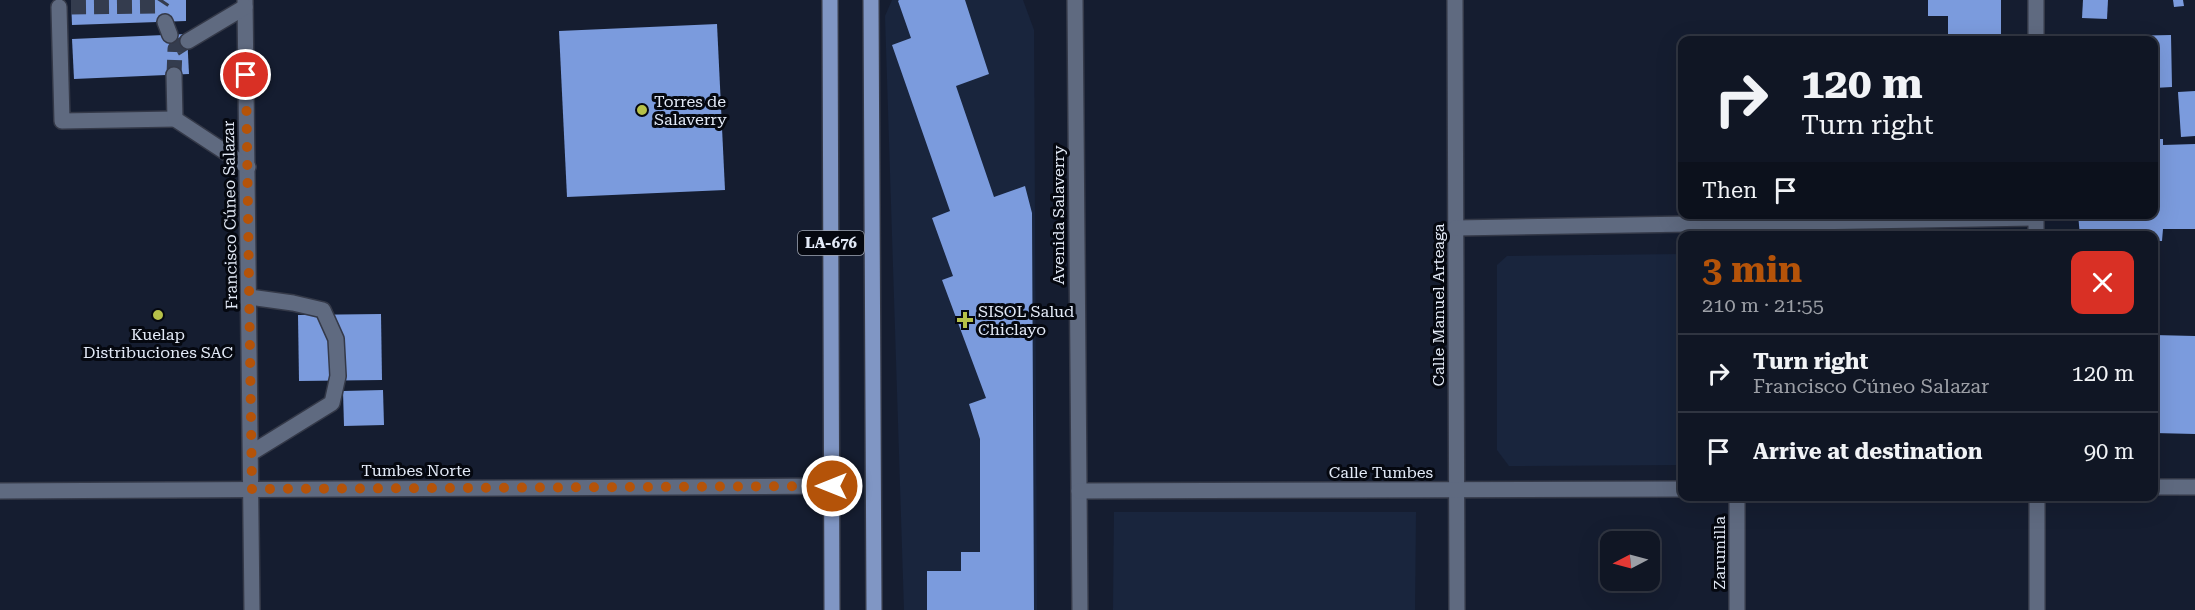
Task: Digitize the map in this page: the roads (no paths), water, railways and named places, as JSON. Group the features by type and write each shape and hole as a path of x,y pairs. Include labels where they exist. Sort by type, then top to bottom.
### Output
{"main road":[{"name":"LA-676","path":"830,0 832,610"},
{"name":"LA-676","path":"871,0 874,610"}],"street":[{"name":"Avenida Salaverry","path":"1075,0 1080,610"},
{"name":"Calle Manuel Arteaga","path":"1455,0 1457,610"},
{"path":"2036,0 2036,36"},
{"path":"188,41 245,3"},
{"name":"Francisco Cúneo Salazar","path":"245,3 252,453 252,610"},
{"path":"61,5 62,122 175,119 248,166"},
{"path":"174,75 175,119"},
{"path":"1456,228 1891,219"},
{"path":"250,297 323,310 336,339 338,376 332,403 252,453"},
{"name":"Tumbes Norte","path":"0,491 832,486"},
{"path":"2158,487 2195,487"},
{"name":"Calle Tumbes","path":"1078,491 1678,489"},
{"name":"Zarumilla","path":"1737,501 1737,610"},
{"path":"2037,501 2037,610"}],"tunnel":[{"path":"71,7 159,6 163,0"},
{"path":"174,75 175,49 188,41"}],"place":[{"name":"Torres de Salaverry","path":"642,110"},
{"name":"Kuelap Distribuciones SAC","path":"158,315"},
{"name":"SISOL Salud Chiclayo","path":"965,320"}]}
